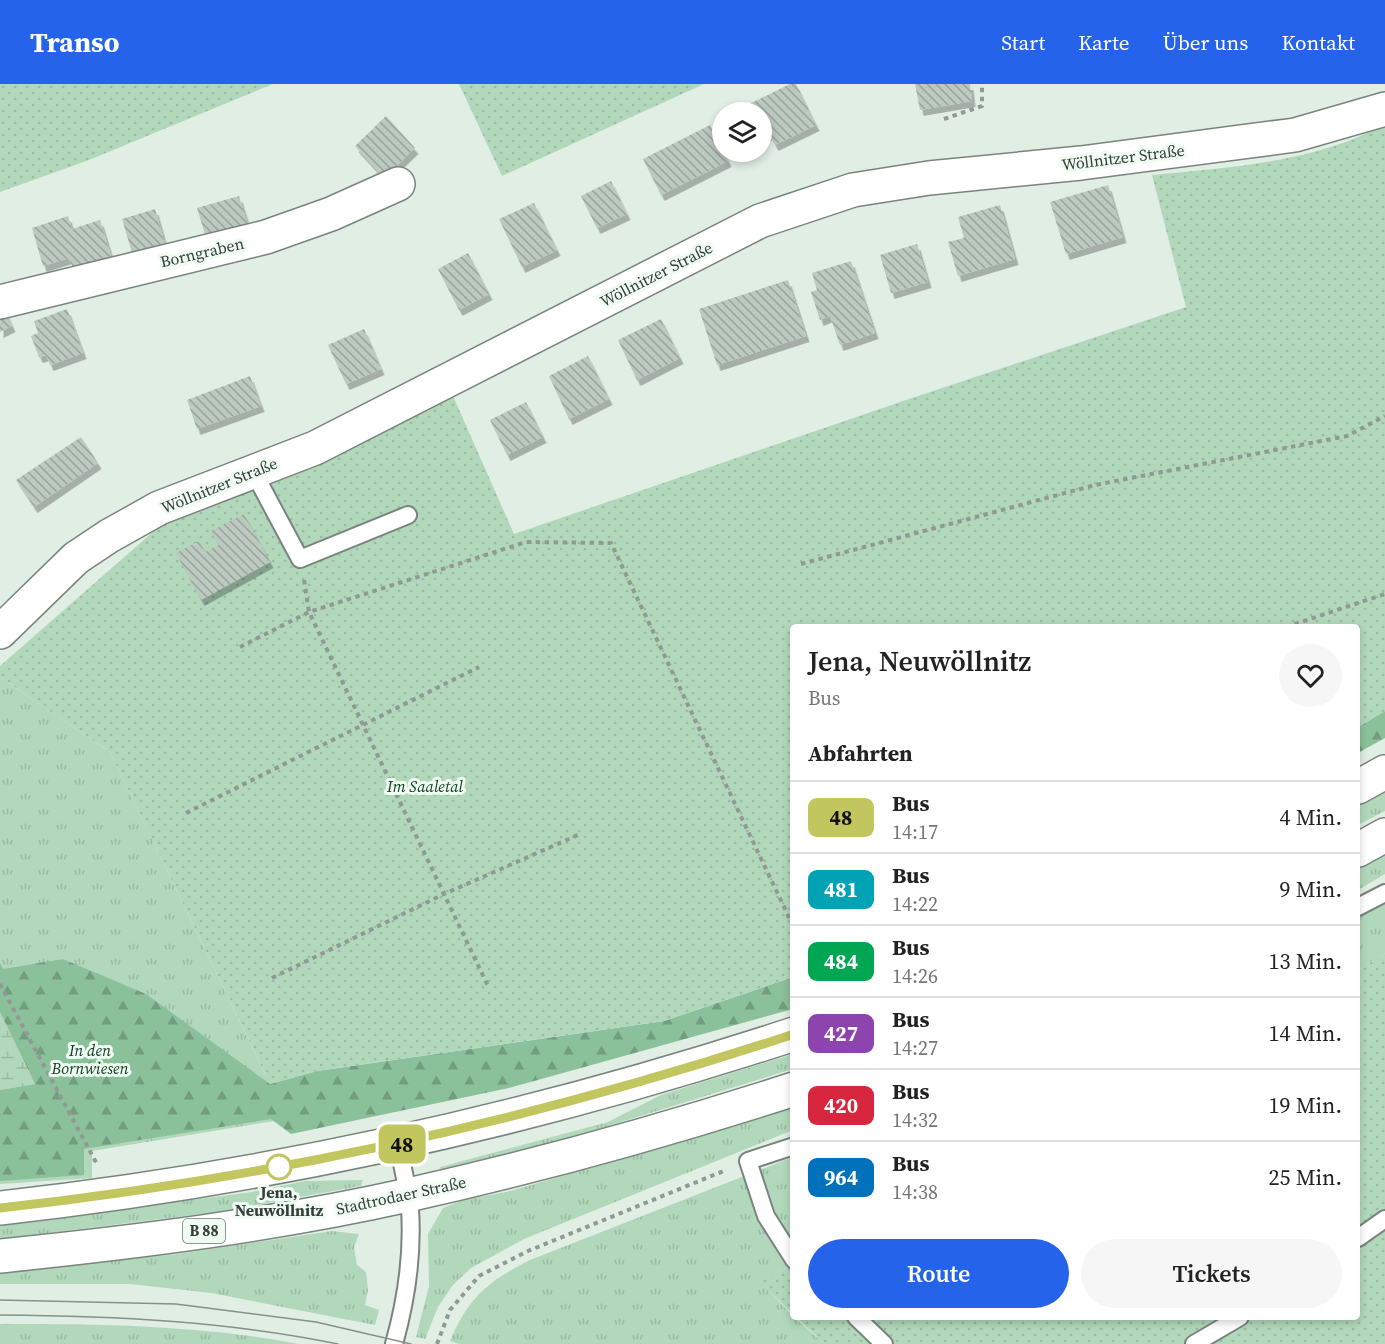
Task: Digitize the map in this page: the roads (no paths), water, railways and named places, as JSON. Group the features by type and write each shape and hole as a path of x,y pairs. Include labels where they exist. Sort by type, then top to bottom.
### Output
{"street":[{"name":"Wöllnitzer Straße","path":"0,632 76,558 109,536 159,508 315,448 760,221 854,190 929,178 1081,163 1285,137 1384,112"},
{"name":"Borngraben","path":"0,302 266,237 331,214 398,184"},
{"path":"1360,786 1385,772"},
{"path":"1360,849 1385,835"},
{"path":"0,1208 114,1195 398,1144 605,1093 790,1035"},
{"name":"Stadtrodaer Straße","path":"0,1256 218,1229 407,1195 561,1157 719,1113 790,1090"}],"lane":[{"path":"253,471 300,559 408,515"},
{"path":"1360,905 1385,893"},
{"path":"394,1344 404,1307 408,1275 410,1208 398,1144"},
{"path":"790,1147 747,1161 766,1216 790,1254"},
{"path":"1360,1237 1385,1219"},
{"path":"859,1320 884,1344"},
{"path":"1194,1344 1235,1320"}],"tram line":[{"path":"0,1300 176,1304 316,1322 411,1344"},
{"path":"0,1315 170,1321 254,1330 338,1344"}],"place":[{"name":"Jena, Neuwöllnitz","path":"279,1167"}],"park label":[{"name":"Im Saaletal","path":"425,786"},
{"name":"In den Bornwiesen","path":"90,1059"}]}
